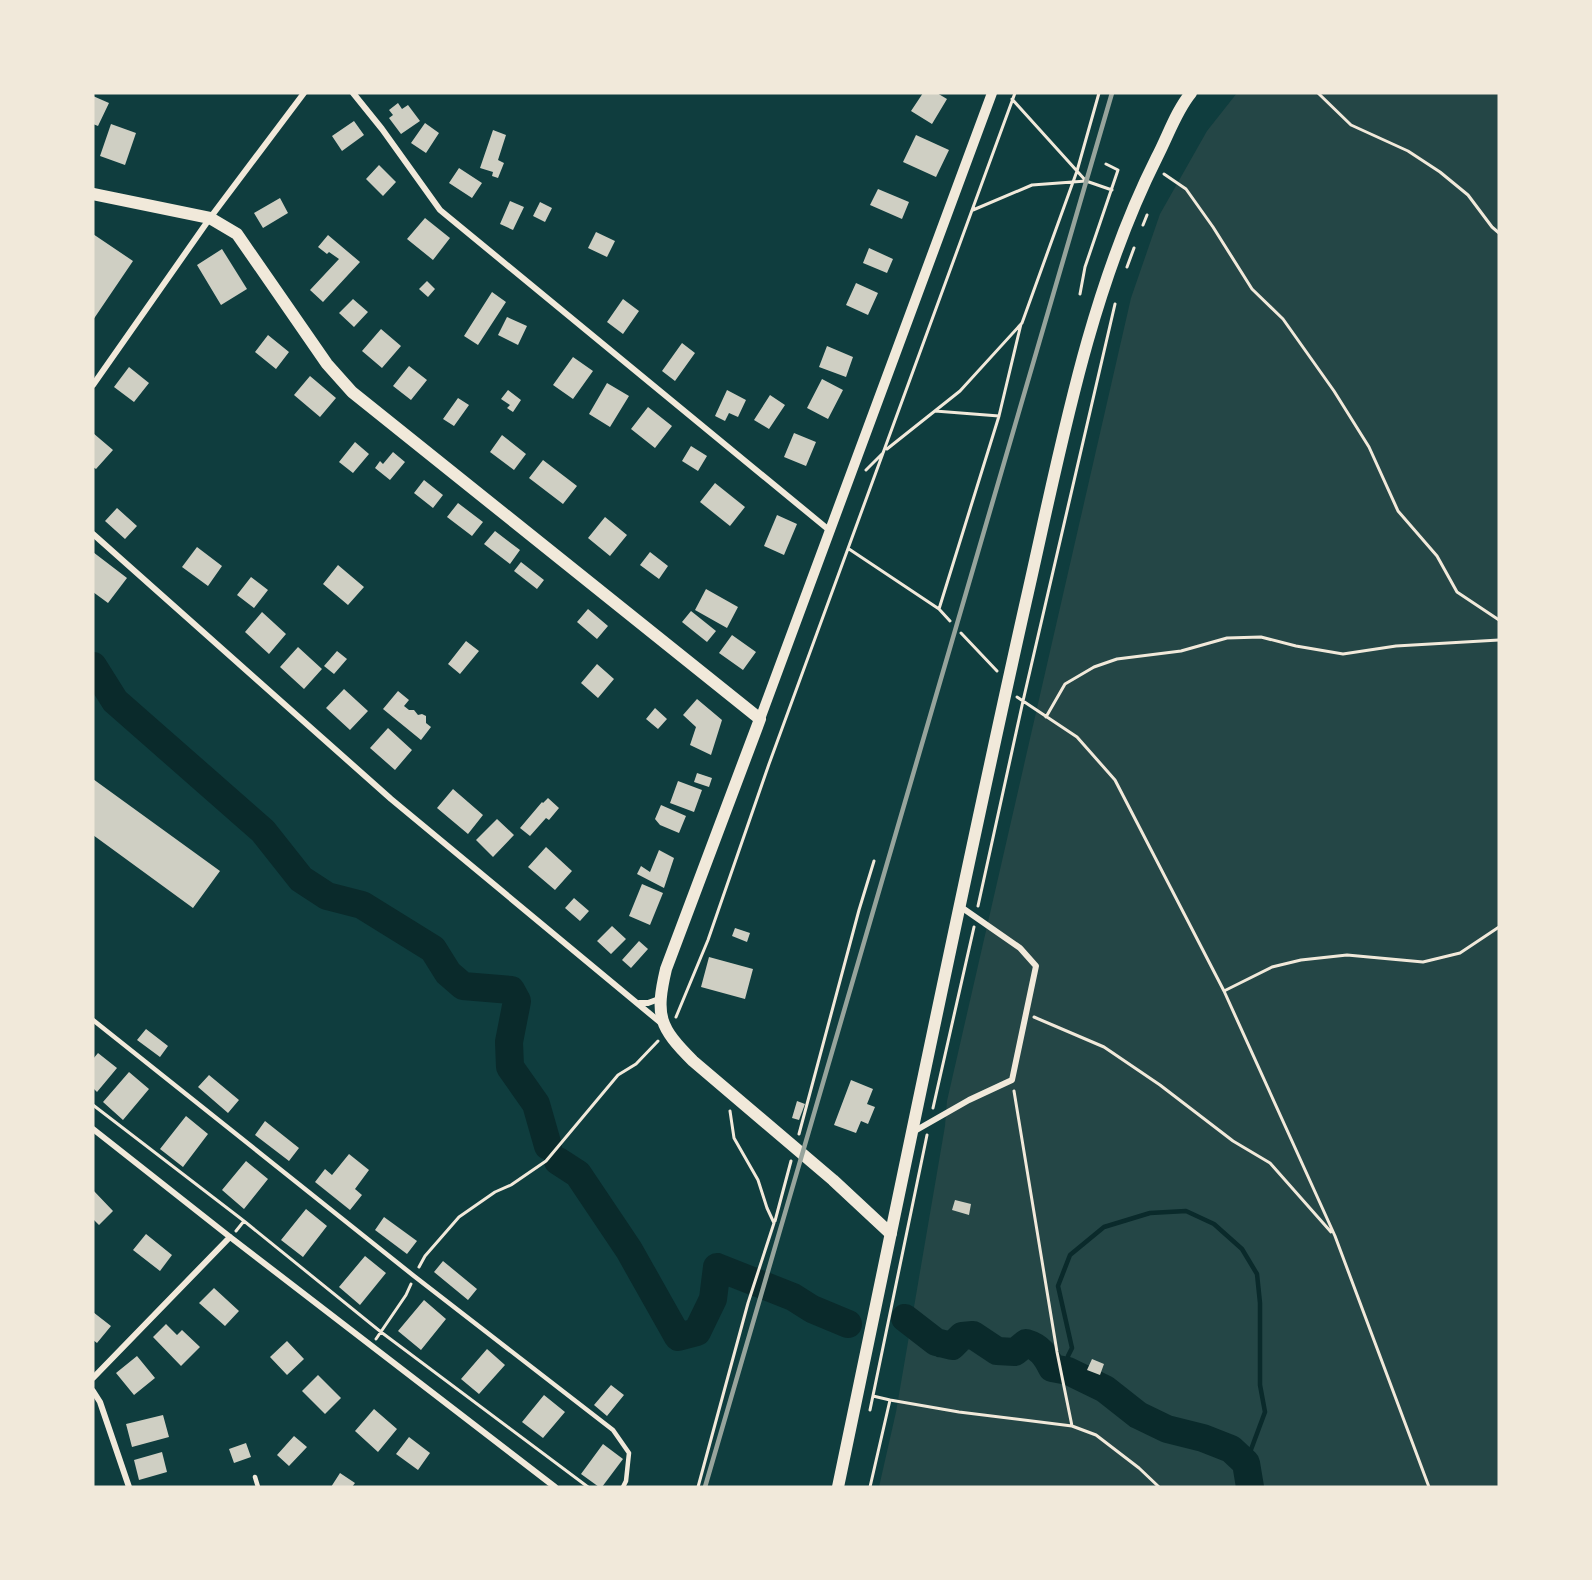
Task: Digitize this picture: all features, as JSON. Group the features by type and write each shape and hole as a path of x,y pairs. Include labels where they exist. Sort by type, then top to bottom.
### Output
{"main road":[{"path":"838,1487 1006,689 1062,440 1100,299 1117,246 1139,192 1191,93"},
{"path":"93,194 210,218 237,234 327,364 352,392 760,719 666,969 659,999 664,1027 676,1045 693,1061 891,1234"}],"street":[{"path":"93,384 210,218 304,93"},
{"path":"353,93 440,210 829,530"},
{"path":"760,719 993,93"},
{"path":"93,534 391,799 664,1027"},
{"path":"912,1132 969,1100 1012,1080 1027,1014 1036,966 1020,948 961,907"},
{"path":"638,1003 648,1003 659,999"},
{"path":"93,1129 555,1487"},
{"path":"93,1378 230,1237"},
{"path":"93,1391 100,1402 129,1487"}],"lane":[{"path":"93,1020 414,1276 613,1430 629,1453 626,1482 623,1487"},
{"path":"255,1477 258,1487"}],"path":[{"path":"371,1345 406,1295 425,1256 459,1217 546,1161 618,1075 636,1064 664,1027 679,1013 708,940 773,754 1015,93"},
{"path":"939,609 999,416 1022,323 1077,171 1099,93"},
{"path":"1318,93 1352,125 1408,151 1440,172 1468,195 1499,233"},
{"path":"1012,99 1086,181"},
{"path":"1080,294 1084,267 1118,170 1106,164"},
{"path":"1152,167 1186,189 1214,227 1252,289 1283,319 1334,391 1369,447 1398,511 1437,556 1457,592 1499,621"},
{"path":"972,211 1032,185 1086,181 1112,190"},
{"path":"1124,272 1135,245"},
{"path":"868,1419 930,1122 1023,701 1115,303"},
{"path":"862,479 866,470 885,450 960,391 1022,323"},
{"path":"935,411 999,416"},
{"path":"864,491 869,494"},
{"path":"849,549 939,609 950,621"},
{"path":"960,633 999,673 1006,689 1077,737 1115,780 1224,991 1335,1236 1429,1487"},
{"path":"1046,717 1065,684 1094,667 1117,659 1181,651 1227,638 1261,637 1343,654 1396,646 1499,640"},
{"path":"698,1487 748,1303 810,1099 874,861"},
{"path":"1224,991 1272,967 1301,960 1347,955 1423,962 1460,953 1499,927"},
{"path":"1027,1014 1104,1047 1160,1085 1233,1141 1270,1163 1335,1236"},
{"path":"1012,1080 1056,1352 1072,1426"},
{"path":"724,1104 731,1112 734,1138 758,1180 774,1222"},
{"path":"93,1105 244,1221 381,1332 588,1487"},
{"path":"230,1237 244,1221"},
{"path":"873,1396 897,1402 1072,1426 1096,1435 1159,1487"},
{"path":"870,1487 890,1400"}],"shaded area":[{"path":"1237,93 1499,93 1499,1487 879,1487 896,1412 945,1126 947,1101 1131,298 1160,214 1207,131"}],"building":[{"path":"923,93 937,93 947,99 932,124 911,111"},
{"path":"93,96 109,103 98,126 93,124"},
{"path":"398,103 402,109 408,105 420,121 401,134 389,118 393,115 389,110"},
{"path":"354,121 364,135 342,151 332,136"},
{"path":"425,123 439,133 426,153 411,143"},
{"path":"111,124 136,133 125,165 100,156"},
{"path":"493,130 506,135 498,160 504,163 498,178 492,176 493,172 480,168"},
{"path":"916,135 949,150 936,177 903,162"},
{"path":"379,165 396,182 383,196 366,179"},
{"path":"459,168 482,183 472,198 449,183"},
{"path":"878,189 909,202 902,219 870,205"},
{"path":"280,198 288,213 263,228 254,213"},
{"path":"510,201 524,207 513,230 500,224"},
{"path":"540,202 552,208 545,222 533,216"},
{"path":"425,218 450,238 433,260 407,239"},
{"path":"596,232 615,241 607,257 588,248"},
{"path":"93,234 133,261 93,320"},
{"path":"328,235 360,262 323,302 310,290 339,259 318,247"},
{"path":"869,248 893,259 887,273 863,263"},
{"path":"222,249 247,289 221,305 197,265"},
{"path":"427,281 435,289 428,297 419,289"},
{"path":"856,283 878,293 868,315 846,305"},
{"path":"492,292 506,302 478,345 464,336"},
{"path":"353,299 368,312 354,327 339,313"},
{"path":"623,299 639,311 623,334 607,322"},
{"path":"507,317 527,326 518,345 498,335"},
{"path":"381,329 401,346 382,368 362,351"},
{"path":"268,335 289,352 276,369 255,352"},
{"path":"682,343 695,353 675,381 662,371"},
{"path":"827,346 853,357 846,377 819,367"},
{"path":"573,357 593,371 573,399 553,385"},
{"path":"409,366 427,380 411,400 393,386"},
{"path":"129,367 149,383 134,402 114,387"},
{"path":"310,376 336,398 320,417 294,395"},
{"path":"822,379 843,390 828,419 807,408"},
{"path":"607,383 629,396 610,427 589,414"},
{"path":"508,390 521,400 513,412 507,408 510,405 501,399"},
{"path":"727,390 746,400 738,417 729,413 725,421 715,416"},
{"path":"770,395 785,405 769,429 754,420"},
{"path":"458,398 469,405 454,426 443,419"},
{"path":"648,407 672,426 655,448 631,429"},
{"path":"93,433 113,450 96,469 93,467"},
{"path":"794,433 816,442 806,466 784,457"},
{"path":"502,435 526,454 514,470 490,452"},
{"path":"355,442 369,454 353,473 339,462"},
{"path":"691,446 707,456 698,471 682,461"},
{"path":"393,452 405,462 390,480 375,468 380,461 383,464"},
{"path":"543,460 577,486 563,504 529,478"},
{"path":"424,480 443,495 433,508 414,493"},
{"path":"715,483 745,507 730,526 700,502"},
{"path":"458,503 483,522 472,536 447,517"},
{"path":"117,508 137,526 125,539 105,521"},
{"path":"777,515 797,524 784,555 764,546"},
{"path":"605,517 627,535 610,556 588,538"},
{"path":"495,531 520,550 510,564 484,544"},
{"path":"197,547 222,566 208,586 182,567"},
{"path":"93,552 127,578 108,603 93,592"},
{"path":"650,552 668,566 659,579 640,565"},
{"path":"521,562 544,580 537,589 514,571"},
{"path":"338,565 364,587 348,605 323,584"},
{"path":"251,577 268,590 254,608 237,595"},
{"path":"706,589 738,607 727,628 695,610"},
{"path":"588,609 608,626 597,639 577,622"},
{"path":"691,611 716,631 707,642 682,622"},
{"path":"262,612 286,634 269,654 245,632"},
{"path":"732,635 756,652 743,670 719,653"},
{"path":"466,641 479,651 460,674 448,664"},
{"path":"298,647 322,669 304,689 280,667"},
{"path":"337,651 347,659 334,674 324,666"},
{"path":"597,664 614,679 598,698 581,683"},
{"path":"344,689 368,711 350,730 326,708"},
{"path":"398,691 409,700 404,706 409,710 414,710 418,715 426,716 426,723 431,727 421,740 383,709"},
{"path":"697,699 722,720 711,755 690,745 696,727 683,715"},
{"path":"655,708 667,719 658,729 646,719"},
{"path":"388,728 412,750 395,770 370,748"},
{"path":"697,773 712,778 709,787 694,782"},
{"path":"93,779 220,871 193,908 93,835"},
{"path":"678,781 702,790 694,812 670,803"},
{"path":"453,789 483,815 468,834 437,808"},
{"path":"548,798 559,808 549,820 546,818 530,836 520,828"},
{"path":"661,805 686,816 679,833 660,825 655,819"},
{"path":"497,819 514,835 493,857 476,840"},
{"path":"546,847 572,871 555,890 528,867"},
{"path":"659,850 674,858 664,888 637,874 641,866 650,872"},
{"path":"642,884 663,893 650,925 629,916"},
{"path":"574,898 589,911 580,921 565,908"},
{"path":"612,926 626,939 611,954 597,941"},
{"path":"735,928 750,933 747,942 732,936"},
{"path":"639,941 648,949 631,968 622,960"},
{"path":"709,957 753,969 745,999 701,987"},
{"path":"146,1029 168,1046 160,1057 137,1040"},
{"path":"98,1053 117,1068 97,1092 93,1088 93,1059"},
{"path":"129,1072 149,1089 123,1120 103,1102"},
{"path":"209,1075 239,1100 228,1113 198,1087"},
{"path":"851,1080 873,1089 867,1104 875,1107 868,1124 861,1121 856,1133 834,1125"},
{"path":"797,1101 805,1104 799,1120 792,1118"},
{"path":"186,1116 208,1134 183,1167 160,1149"},
{"path":"265,1121 299,1148 289,1161 255,1135"},
{"path":"349,1154 369,1170 355,1189 362,1195 350,1210 315,1182 325,1169 332,1175"},
{"path":"246,1161 268,1179 244,1209 222,1190"},
{"path":"93,1190 113,1211 99,1225 93,1219"},
{"path":"955,1200 971,1204 969,1215 952,1210"},
{"path":"306,1209 327,1226 303,1257 281,1240"},
{"path":"384,1217 417,1241 407,1254 375,1230"},
{"path":"146,1234 172,1255 160,1271 133,1250"},
{"path":"365,1256 386,1273 360,1305 339,1287"},
{"path":"443,1261 477,1289 468,1300 434,1272"},
{"path":"214,1288 239,1311 225,1326 199,1303"},
{"path":"424,1300 446,1319 421,1350 398,1331"},
{"path":"93,1312 111,1326 97,1343 93,1340"},
{"path":"166,1324 177,1335 182,1330 200,1347 181,1366 153,1337"},
{"path":"287,1341 304,1359 287,1375 270,1357"},
{"path":"487,1349 505,1365 479,1394 461,1379"},
{"path":"137,1356 155,1378 134,1395 116,1373"},
{"path":"1092,1359 1104,1364 1100,1375 1087,1370"},
{"path":"318,1375 341,1398 325,1414 302,1391"},
{"path":"611,1385 624,1395 607,1416 594,1405"},
{"path":"544,1395 565,1412 543,1438 522,1422"},
{"path":"374,1409 397,1429 378,1452 355,1431"},
{"path":"163,1415 169,1437 132,1447 126,1424"},
{"path":"294,1436 307,1447 289,1466 277,1455"},
{"path":"409,1437 430,1453 418,1470 396,1454"},
{"path":"246,1443 251,1457 234,1463 229,1449"},
{"path":"603,1444 623,1459 602,1487 599,1487 581,1474"},
{"path":"162,1452 167,1472 139,1480 134,1460"},
{"path":"340,1473 355,1483 352,1487 331,1487"}],"waterway":[{"path":"93,666 115,701 263,831 301,879 327,896 362,905 433,949 448,973 463,986 511,990 517,1001 509,1042 510,1067 536,1104 548,1146"},
{"path":"558,1161 578,1174 629,1250 678,1337 697,1332 713,1299 717,1267 793,1297 812,1309 848,1324"},
{"path":"1068,1371 1068,1356 1072,1348 1058,1286 1070,1255 1104,1227 1150,1213 1186,1211 1214,1224 1242,1249 1257,1274 1260,1303 1260,1385 1265,1412 1246,1463"},
{"path":"905,1318 936,1342 952,1346 962,1336 973,1335 997,1351 1015,1352 1026,1343 1031,1345 1042,1352 1052,1368 1068,1371 1105,1389 1138,1415 1167,1429 1203,1438 1231,1449 1246,1463 1250,1487"},
{"path":"925,1334 929,1345 938,1355 946,1354 952,1346"}],"railway":[{"path":"705,1487 1112,93"}]}
